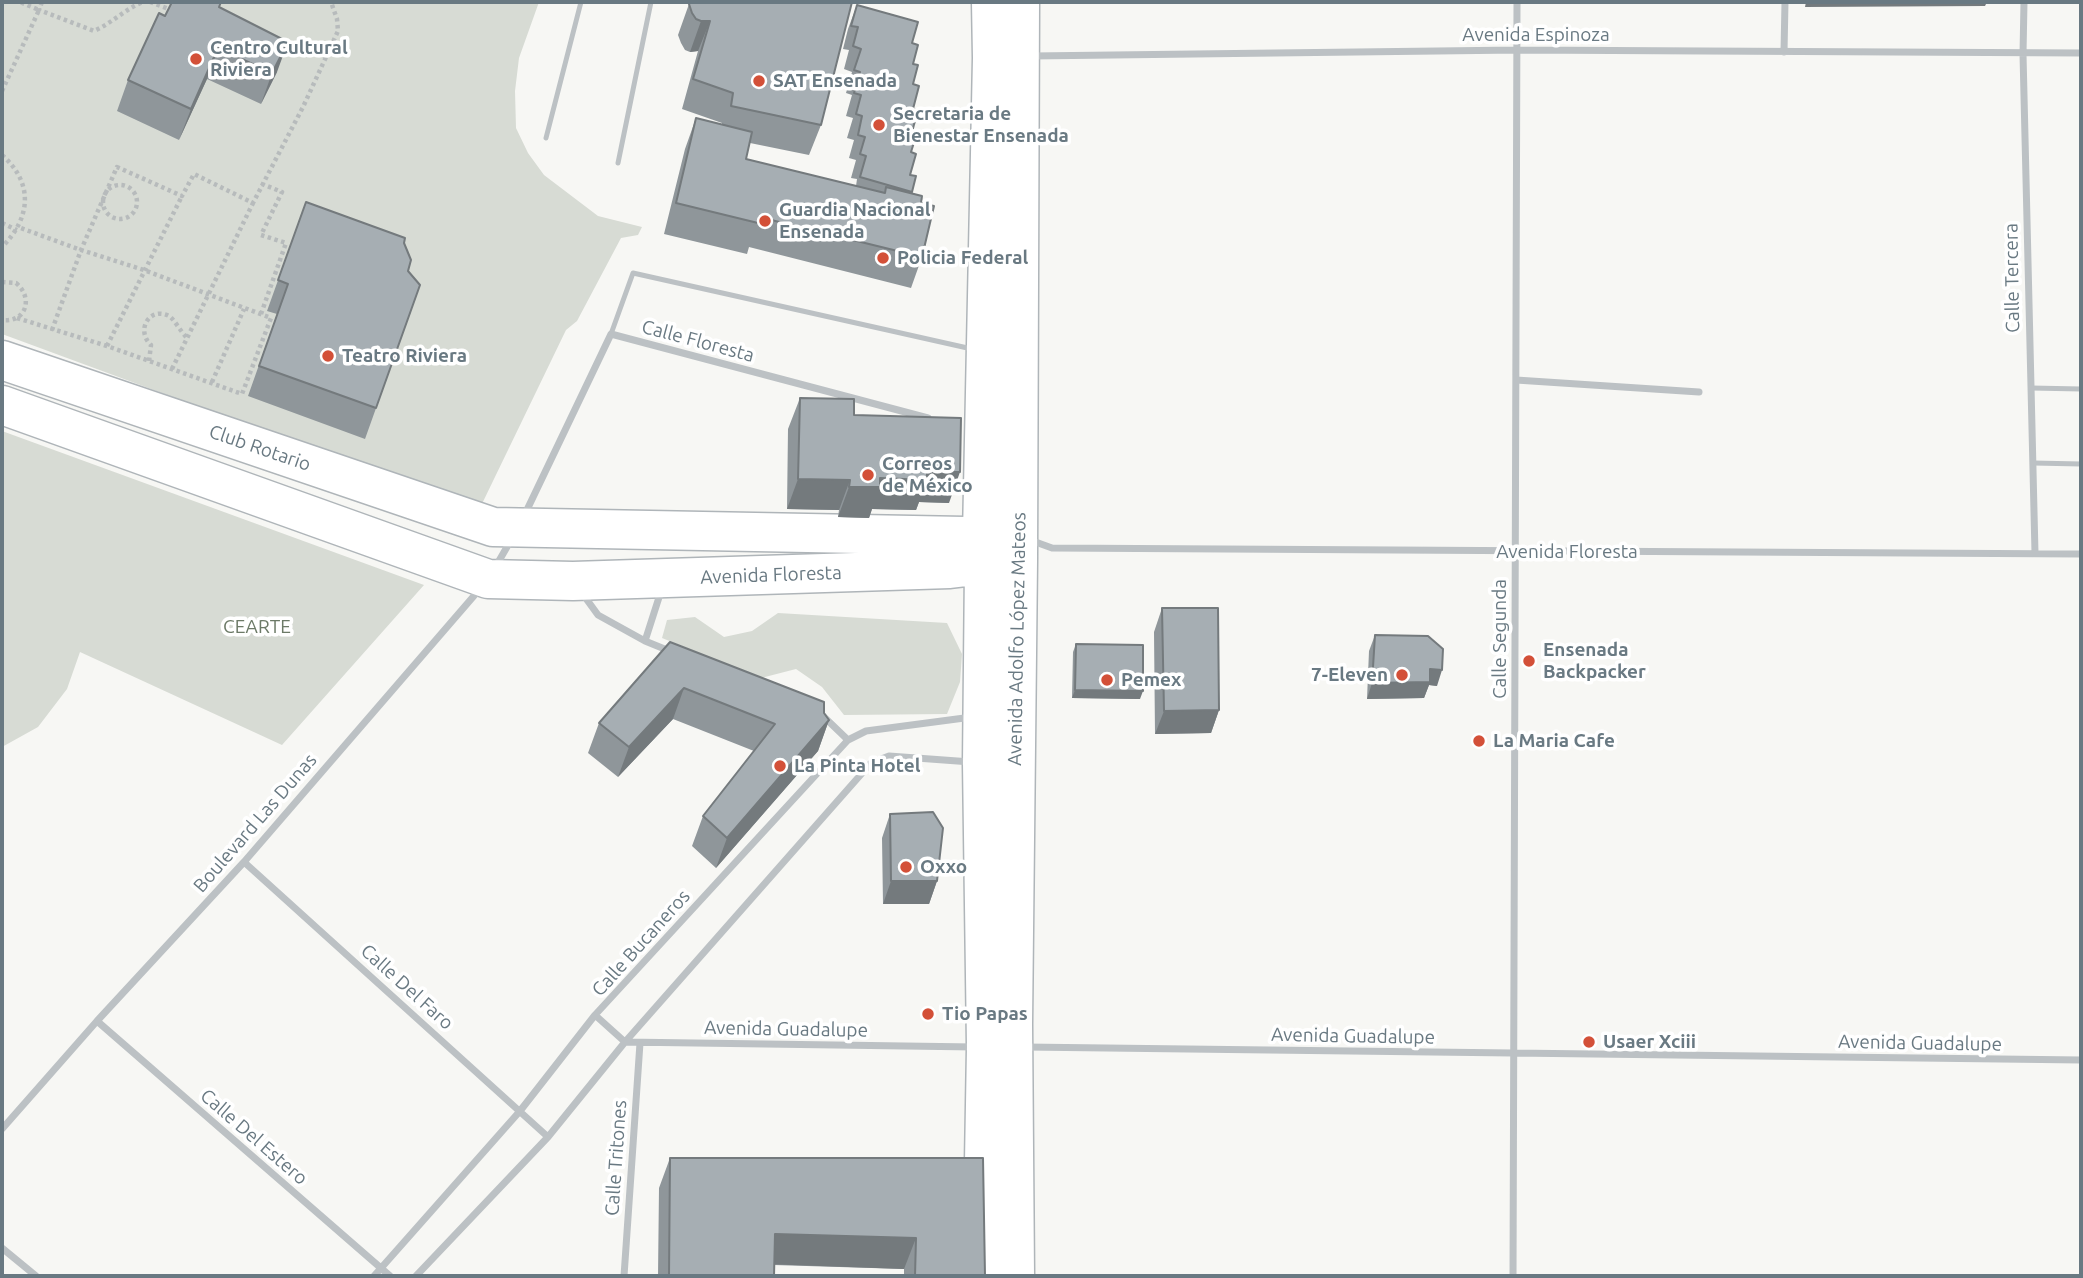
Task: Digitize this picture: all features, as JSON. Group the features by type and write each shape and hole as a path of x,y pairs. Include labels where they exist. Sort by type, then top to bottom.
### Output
{"main road":[{"path":"991,2 1006,57"},
{"name":"Avenida Adolfo López Mateos","path":"1015,1276 982,763 982,716 1017,551 977,431 1006,57 1020,2"},
{"name":"Avenida Adolfo López Mateos","path":"982,1276 1000,1047 1017,551 1006,57"},
{"name":"Club Rotario","path":"2,360 493,527 519,528"},
{"path":"2,405 488,579"},
{"name":"Avenida Floresta","path":"519,528 1017,551"},
{"name":"Avenida Floresta","path":"488,579 573,581 950,569 1017,551"}],"street":[{"name":"Calle Segunda","path":"1513,1276 1517,2"},
{"path":"1784,2 1784,52"},
{"name":"Calle Tercera","path":"2024,2 2035,554"},
{"name":"Avenida Espinoza","path":"1006,57 1518,50 2081,53"},
{"name":"Calle Floresta","path":"519,528 611,334 930,419"},
{"path":"1516,380 1699,392"},
{"name":"Boulevard Las Dunas","path":"2,1129 97,1021 244,862 488,579 519,528"},
{"name":"Avenida Floresta","path":"1017,551 2081,554"},
{"path":"645,641 666,578"},
{"path":"573,581 598,615 645,641 683,657"},
{"path":"811,711 824,716 848,740"},
{"name":"Calle Bucaneros","path":"374,1276 520,1111 596,1015 848,740 866,731 982,716"},
{"path":"416,1276 548,1137 625,1042 871,763 889,756 982,763"},
{"name":"Calle Del Faro","path":"244,862 548,1137"},
{"path":"596,1015 625,1042"},
{"name":"Calle Del Estero","path":"97,1021 390,1276"},
{"name":"Avenida Guadalupe","path":"625,1042 2081,1060"},
{"name":"Calle Tritones","path":"624,1276 640,1043"},
{"path":"2,1248 36,1276"}],"lane":[{"path":"546,138 581,2"},
{"path":"618,163 651,2"},
{"path":"611,334 633,273 985,352"},
{"path":"2031,388 2081,389"},
{"path":"2033,463 2081,464"}],"path":[{"path":"20,2 94,32 130,7 143,2"},
{"path":"2,92 43,2"},
{"path":"150,2 169,9"},
{"path":"172,369 338,31 331,2"},
{"path":"2,155 11,163 21,180 25,198 23,218 2,247"},
{"path":"52,330 81,250 117,167 182,196"},
{"path":"107,346 194,174 253,203"},
{"path":"117,184 128,186 137,199 135,210 127,218 110,215 103,205 105,194 117,184"},
{"path":"261,314 286,243 261,235 282,192 262,184"},
{"path":"2,223 144,270 271,318 242,394 17,317"},
{"path":"2,282 16,283 24,292 26,305 17,317 2,320"},
{"path":"212,383 244,309"},
{"path":"149,361 150,345 146,342 143,331 150,317 156,314 167,315 187,338"}],"green space":[{"path":"2,2 539,2 519,58 515,91 516,128 528,153 544,175 598,216 642,227 638,235 621,238 577,321 566,330 479,510 2,334"},
{"name":"CEARTE","path":"2,431 424,585 282,745 80,652 67,689 38,727 2,747"},
{"path":"778,613 947,623 962,654 960,682 947,714 844,715 822,687 796,669 761,678 662,638 667,620 695,617 724,637 752,631"}],"building":[{"path":"172,2 221,2 219,7 288,42 272,73 218,48 191,109 128,80 159,13 165,16"},
{"name":"SAT Ensenada","path":"852,2 821,125 731,106 733,93 693,79 710,21 696,19 689,4"},
{"name":"Secretaria de Bienestar Ensenada","path":"857,5 918,22 912,43 918,45 913,64 918,65 913,84 919,86 913,109 918,110 912,132 917,133 911,152 916,154 910,175 916,176 912,192 860,177 866,156 860,154 865,137 858,135 862,116 856,114 861,95 854,93 860,72 854,70 861,49 853,46 858,27 851,26"},
{"path":"696,118 752,132 746,159 885,193 886,187 922,196 921,203 934,206 922,257 759,217 758,223 676,203"},
{"name":"Teatro Riviera","path":"306,202 405,238 404,243 411,260 408,271 420,285 376,408 259,366 288,284 278,280"},
{"path":"800,398 854,399 854,415 961,418 960,472 927,472 927,480 880,478 880,487 849,487 850,480 798,479"},
{"path":"1162,608 1218,608 1219,710 1164,711"},
{"name":"7-Eleven","path":"1375,635 1428,636 1443,649 1442,670 1430,669 1430,682 1372,683"},
{"path":"670,642 824,702 824,713 829,720 727,838 703,816 775,724 684,688 629,747 599,723"},
{"path":"1076,644 1143,645 1143,691 1075,690"},
{"path":"933,812 943,828 937,881 891,881 890,814"},
{"path":"670,1158 983,1158 985,1276 915,1276 916,1238 775,1234 774,1276 669,1276"}],"place":[{"name":"Centro Cultural Riviera","path":"196,59"},
{"name":"SAT Ensenada","path":"759,81"},
{"name":"Secretaria de Bienestar Ensenada","path":"879,125"},
{"name":"Guardia Nacional Ensenada","path":"765,221"},
{"name":"Policia Federal","path":"883,258"},
{"name":"Teatro Riviera","path":"328,356"},
{"name":"Correos de México","path":"868,475"},
{"name":"Ensenada Backpacker","path":"1529,661"},
{"name":"7-Eleven","path":"1402,675"},
{"name":"Pemex","path":"1107,680"},
{"name":"La Maria Cafe","path":"1479,741"},
{"name":"La Pinta Hotel","path":"780,766"},
{"name":"Oxxo","path":"906,867"},
{"name":"Tio Papas","path":"928,1014"},
{"name":"Usaer Xciii","path":"1589,1042"}]}
